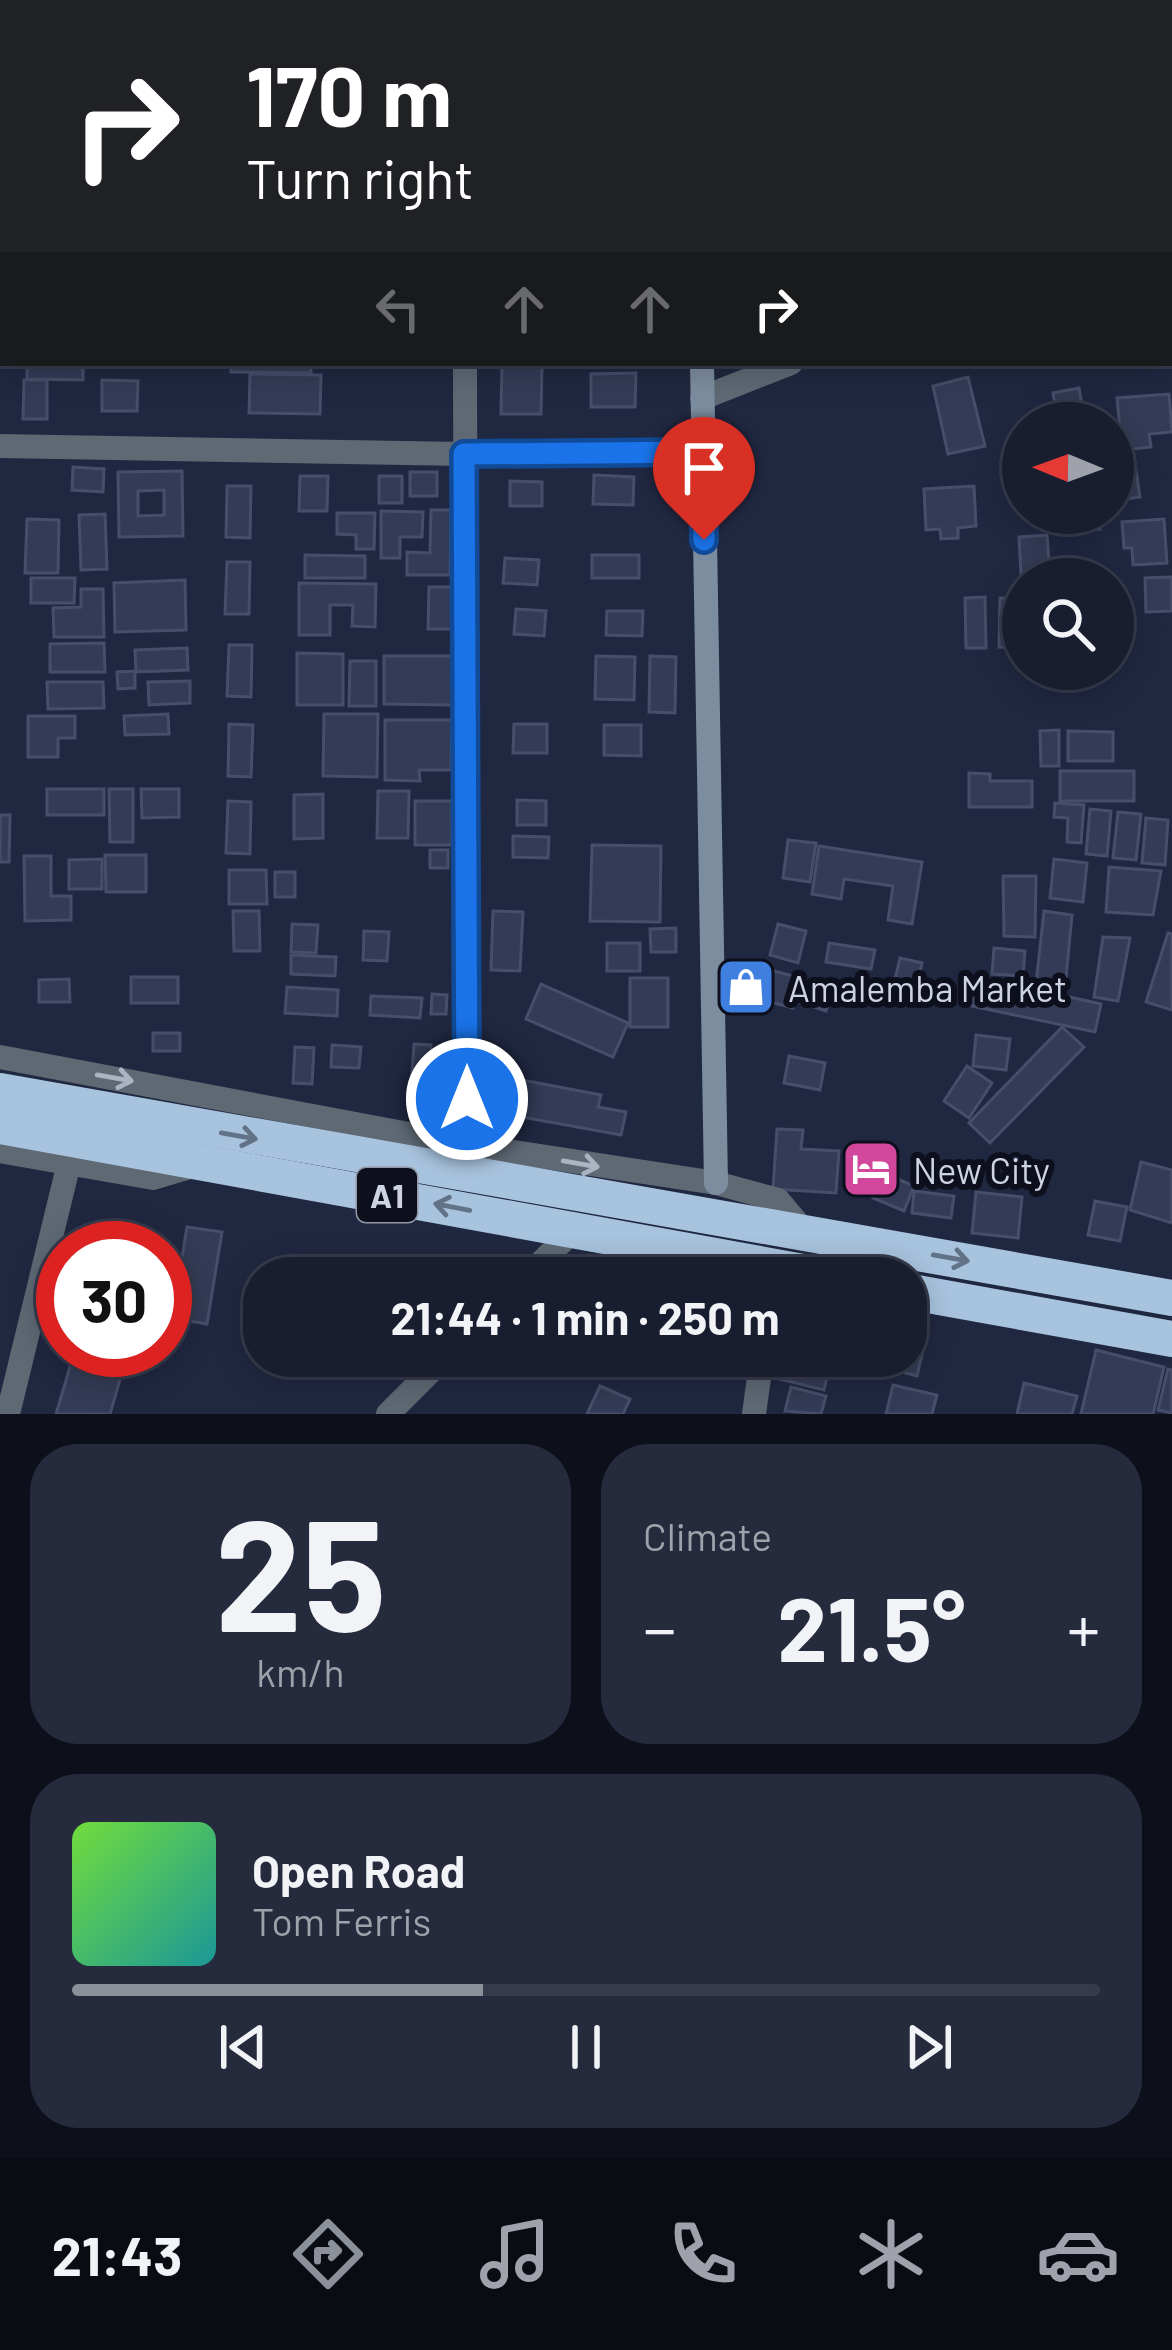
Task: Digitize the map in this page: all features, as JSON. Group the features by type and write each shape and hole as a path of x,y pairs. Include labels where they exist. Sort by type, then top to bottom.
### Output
{"highway":[{"name":"A1","path":"0,1091 568,1196 804,1232 1172,1298"},
{"name":"A1","path":"0,1126 699,1257"},
{"path":"927,1295 1172,1339"}],"main road":[{"path":"702,366 716,1183"}],"street":[{"path":"465,366 467,1145"},
{"path":"702,398 783,366"},
{"path":"0,446 464,454 703,452"},
{"path":"0,1057 467,1145 716,1183 778,1201 804,1232"},
{"path":"0,1151 153,1178 201,1163"},
{"path":"8,1414 69,1163"},
{"path":"546,1257 572,1231"},
{"path":"388,1414 425,1377"},
{"path":"754,1414 759,1377"}],"building":[{"path":"27,366 83,366 83,380 27,379"},
{"path":"232,366 311,366 311,373 231,372"},
{"path":"502,366 542,366 541,414 501,414"},
{"path":"636,373 635,407 591,407 591,374"},
{"path":"250,374 321,375 320,414 249,413"},
{"path":"968,377 985,446 948,454 933,386"},
{"path":"24,380 47,380 47,419 23,419"},
{"path":"102,380 138,381 137,411 102,411"},
{"path":"1079,388 1081,402 1054,402 1053,393"},
{"path":"1169,394 1172,432 1149,434 1151,447 1134,449 1134,402 1117,402 1117,398"},
{"path":"1134,457 1140,497 1134,498"},
{"path":"73,467 104,469 103,492 72,490"},
{"path":"182,471 183,536 119,537 118,472","holes":["164,490 164,515 138,516 138,491"]},
{"path":"410,472 437,472 437,496 410,496"},
{"path":"594,475 634,477 633,505 593,504"},
{"path":"300,476 328,476 327,511 299,511"},
{"path":"379,476 402,476 402,503 379,503"},
{"path":"510,481 542,482 542,506 510,506"},
{"path":"227,486 251,486 250,538 226,537"},
{"path":"974,486 976,526 958,528 958,538 941,539 940,529 926,530 924,489"},
{"path":"431,510 451,510 450,575 407,575 407,552 430,553"},
{"path":"381,511 423,512 422,537 400,537 400,558 381,558"},
{"path":"337,513 375,513 374,549 356,549 356,535 337,534"},
{"path":"105,514 107,569 81,570 79,515"},
{"path":"27,519 59,520 58,573 25,573"},
{"path":"1164,519 1167,563 1134,565 1132,548 1124,548 1123,534 1134,534 1134,521"},
{"path":"1047,535 1049,558 1020,558 1019,537"},
{"path":"305,555 365,556 365,578 305,578"},
{"path":"592,555 639,555 639,578 592,578"},
{"path":"505,558 539,560 537,585 503,583"},
{"path":"227,562 250,562 249,614 225,614"},
{"path":"1172,577 1172,611 1146,612 1145,578"},
{"path":"31,578 75,578 74,603 31,603"},
{"path":"185,580 186,630 115,632 114,583"},
{"path":"299,583 376,584 375,627 352,626 353,605 330,605 330,635 299,635"},
{"path":"429,587 454,587 454,629 428,629"},
{"path":"81,589 103,589 104,637 54,637 53,608 81,607"},
{"path":"985,597 986,648 966,648 965,598"},
{"path":"1000,598 1002,647 999,647"},
{"path":"516,609 546,611 544,636 514,634"},
{"path":"607,611 643,611 642,636 606,635"},
{"path":"104,643 105,672 50,672 50,644"},
{"path":"229,645 252,645 251,697 227,696"},
{"path":"187,648 188,670 136,672 135,650"},
{"path":"297,653 343,654 343,705 297,705"},
{"path":"384,656 453,656 452,705 384,704"},
{"path":"596,656 635,657 634,700 595,699"},
{"path":"650,656 676,657 675,713 649,712"},
{"path":"350,661 376,661 376,706 349,706"},
{"path":"135,671 135,688 118,689 117,672"},
{"path":"190,681 190,703 149,705 148,682"},
{"path":"47,682 103,682 104,708 48,709"},
{"path":"168,714 169,734 125,735 124,716"},
{"path":"324,714 378,714 377,777 323,776"},
{"path":"28,716 75,716 75,738 58,738 58,757 28,757"},
{"path":"385,720 452,720 451,770 419,770 420,781 385,780"},
{"path":"229,724 253,725 251,777 228,776"},
{"path":"514,724 547,724 547,753 513,753"},
{"path":"604,725 641,725 641,756 604,755"},
{"path":"1059,730 1059,766 1041,766 1040,731"},
{"path":"1068,731 1113,732 1113,761 1068,761"},
{"path":"1060,771 1134,771 1134,801 1060,801"},
{"path":"969,773 990,774 990,781 1032,781 1032,807 969,807"},
{"path":"47,789 104,789 104,815 47,815"},
{"path":"109,789 133,789 133,842 110,842"},
{"path":"141,789 179,789 179,817 142,818"},
{"path":"378,791 409,791 408,838 377,838"},
{"path":"323,794 323,838 294,839 294,795"},
{"path":"517,800 546,801 546,825 517,825"},
{"path":"228,801 251,802 250,854 226,853"},
{"path":"415,801 452,801 452,845 415,845"},
{"path":"1055,803 1084,805 1081,843 1067,842 1068,818 1054,817"},
{"path":"1090,809 1111,811 1107,856 1086,854"},
{"path":"1118,812 1141,814 1136,860 1113,858"},
{"path":"0,815 10,815 9,862 0,862"},
{"path":"1146,818 1168,820 1165,865 1142,863"},
{"path":"513,836 549,837 548,858 513,857"},
{"path":"788,840 816,843 810,882 783,878"},
{"path":"592,845 661,846 660,922 590,921"},
{"path":"819,846 922,862 912,924 888,920 893,886 844,879 841,899 812,894"},
{"path":"430,850 448,850 448,868 430,868"},
{"path":"105,855 146,855 146,892 106,892"},
{"path":"24,856 51,856 51,896 71,896 71,920 25,921"},
{"path":"102,859 102,889 69,889 69,860"},
{"path":"1054,859 1087,863 1083,902 1050,898"},
{"path":"1109,867 1161,871 1153,915 1106,912"},
{"path":"229,870 266,870 267,904 229,904"},
{"path":"275,872 295,872 295,897 275,897"},
{"path":"1003,876 1036,876 1035,937 1004,936"},
{"path":"233,911 259,911 260,951 234,951"},
{"path":"493,911 523,912 520,971 491,970"},
{"path":"1044,911 1072,915 1065,988 1036,984"},
{"path":"292,924 318,925 316,953 291,952"},
{"path":"778,924 806,931 798,963 770,955"},
{"path":"676,928 676,952 651,952 650,929"},
{"path":"364,931 389,932 387,961 363,960"},
{"path":"1168,933 1172,934 1172,1010 1146,1002"},
{"path":"1103,937 1130,938 1118,1001 1094,997"},
{"path":"607,943 640,943 640,971 607,971"},
{"path":"829,943 875,950 871,969 826,962"},
{"path":"994,948 1025,951 1023,976 992,974"},
{"path":"291,955 336,957 335,976 291,974"},
{"path":"900,958 922,963 914,997 892,992"},
{"path":"770,970 801,978 793,1008 762,1000"},
{"path":"131,977 178,977 178,1003 131,1003"},
{"path":"978,977 1101,1004 1095,1032 972,1006"},
{"path":"630,978 668,978 668,1027 630,1027"},
{"path":"69,979 70,1002 39,1002 39,980"},
{"path":"807,980 833,989 826,1011 800,1002"},
{"path":"541,984 628,1023 613,1057 526,1019"},
{"path":"287,987 338,990 337,1016 285,1013"},
{"path":"432,994 447,995 446,1014 431,1014"},
{"path":"371,996 422,998 420,1018 370,1015"},
{"path":"1062,1027 1084,1047 990,1143 969,1123"},
{"path":"153,1033 180,1033 180,1051 153,1051"},
{"path":"976,1035 1010,1039 1006,1070 973,1066"},
{"path":"414,1044 431,1045 428,1090 411,1089"},
{"path":"332,1045 361,1047 359,1068 331,1067"},
{"path":"295,1047 314,1048 312,1084 293,1083"},
{"path":"789,1056 825,1063 820,1090 784,1083"},
{"path":"439,1058 459,1059 457,1110 436,1109"},
{"path":"967,1066 992,1083 969,1118 944,1101"},
{"path":"507,1077 601,1095 598,1107 626,1112 621,1135 500,1113"},
{"path":"777,1129 803,1130 801,1149 839,1151 836,1193 773,1189"},
{"path":"1141,1162 1172,1170 1172,1223 1130,1210"},
{"path":"884,1173 914,1186 904,1211 873,1198"},
{"path":"914,1191 954,1196 951,1218 912,1213"},
{"path":"976,1192 1022,1197 1018,1238 972,1233"},
{"path":"1095,1201 1127,1207 1120,1241 1088,1235"},
{"path":"192,1228 222,1232 207,1324 192,1321"},
{"path":"1096,1350 1164,1367 1153,1414 1081,1414"},
{"path":"1168,1369 1172,1370 1172,1413 1158,1410"},
{"path":"67,1377 121,1377 110,1414 56,1414"},
{"path":"779,1377 827,1377 824,1390"},
{"path":"1024,1383 1077,1396 1072,1414 1017,1414"},
{"path":"893,1385 937,1395 932,1414 886,1414"},
{"path":"600,1386 630,1399 623,1414 587,1414"},
{"path":"791,1387 826,1396 821,1414 785,1411"}],"place":[{"name":"Amalemba Market","path":"746,987"},
{"name":"New City","path":"871,1169"}],"route":[{"path":"467,1099 464,454 703,452 704,540"}]}
